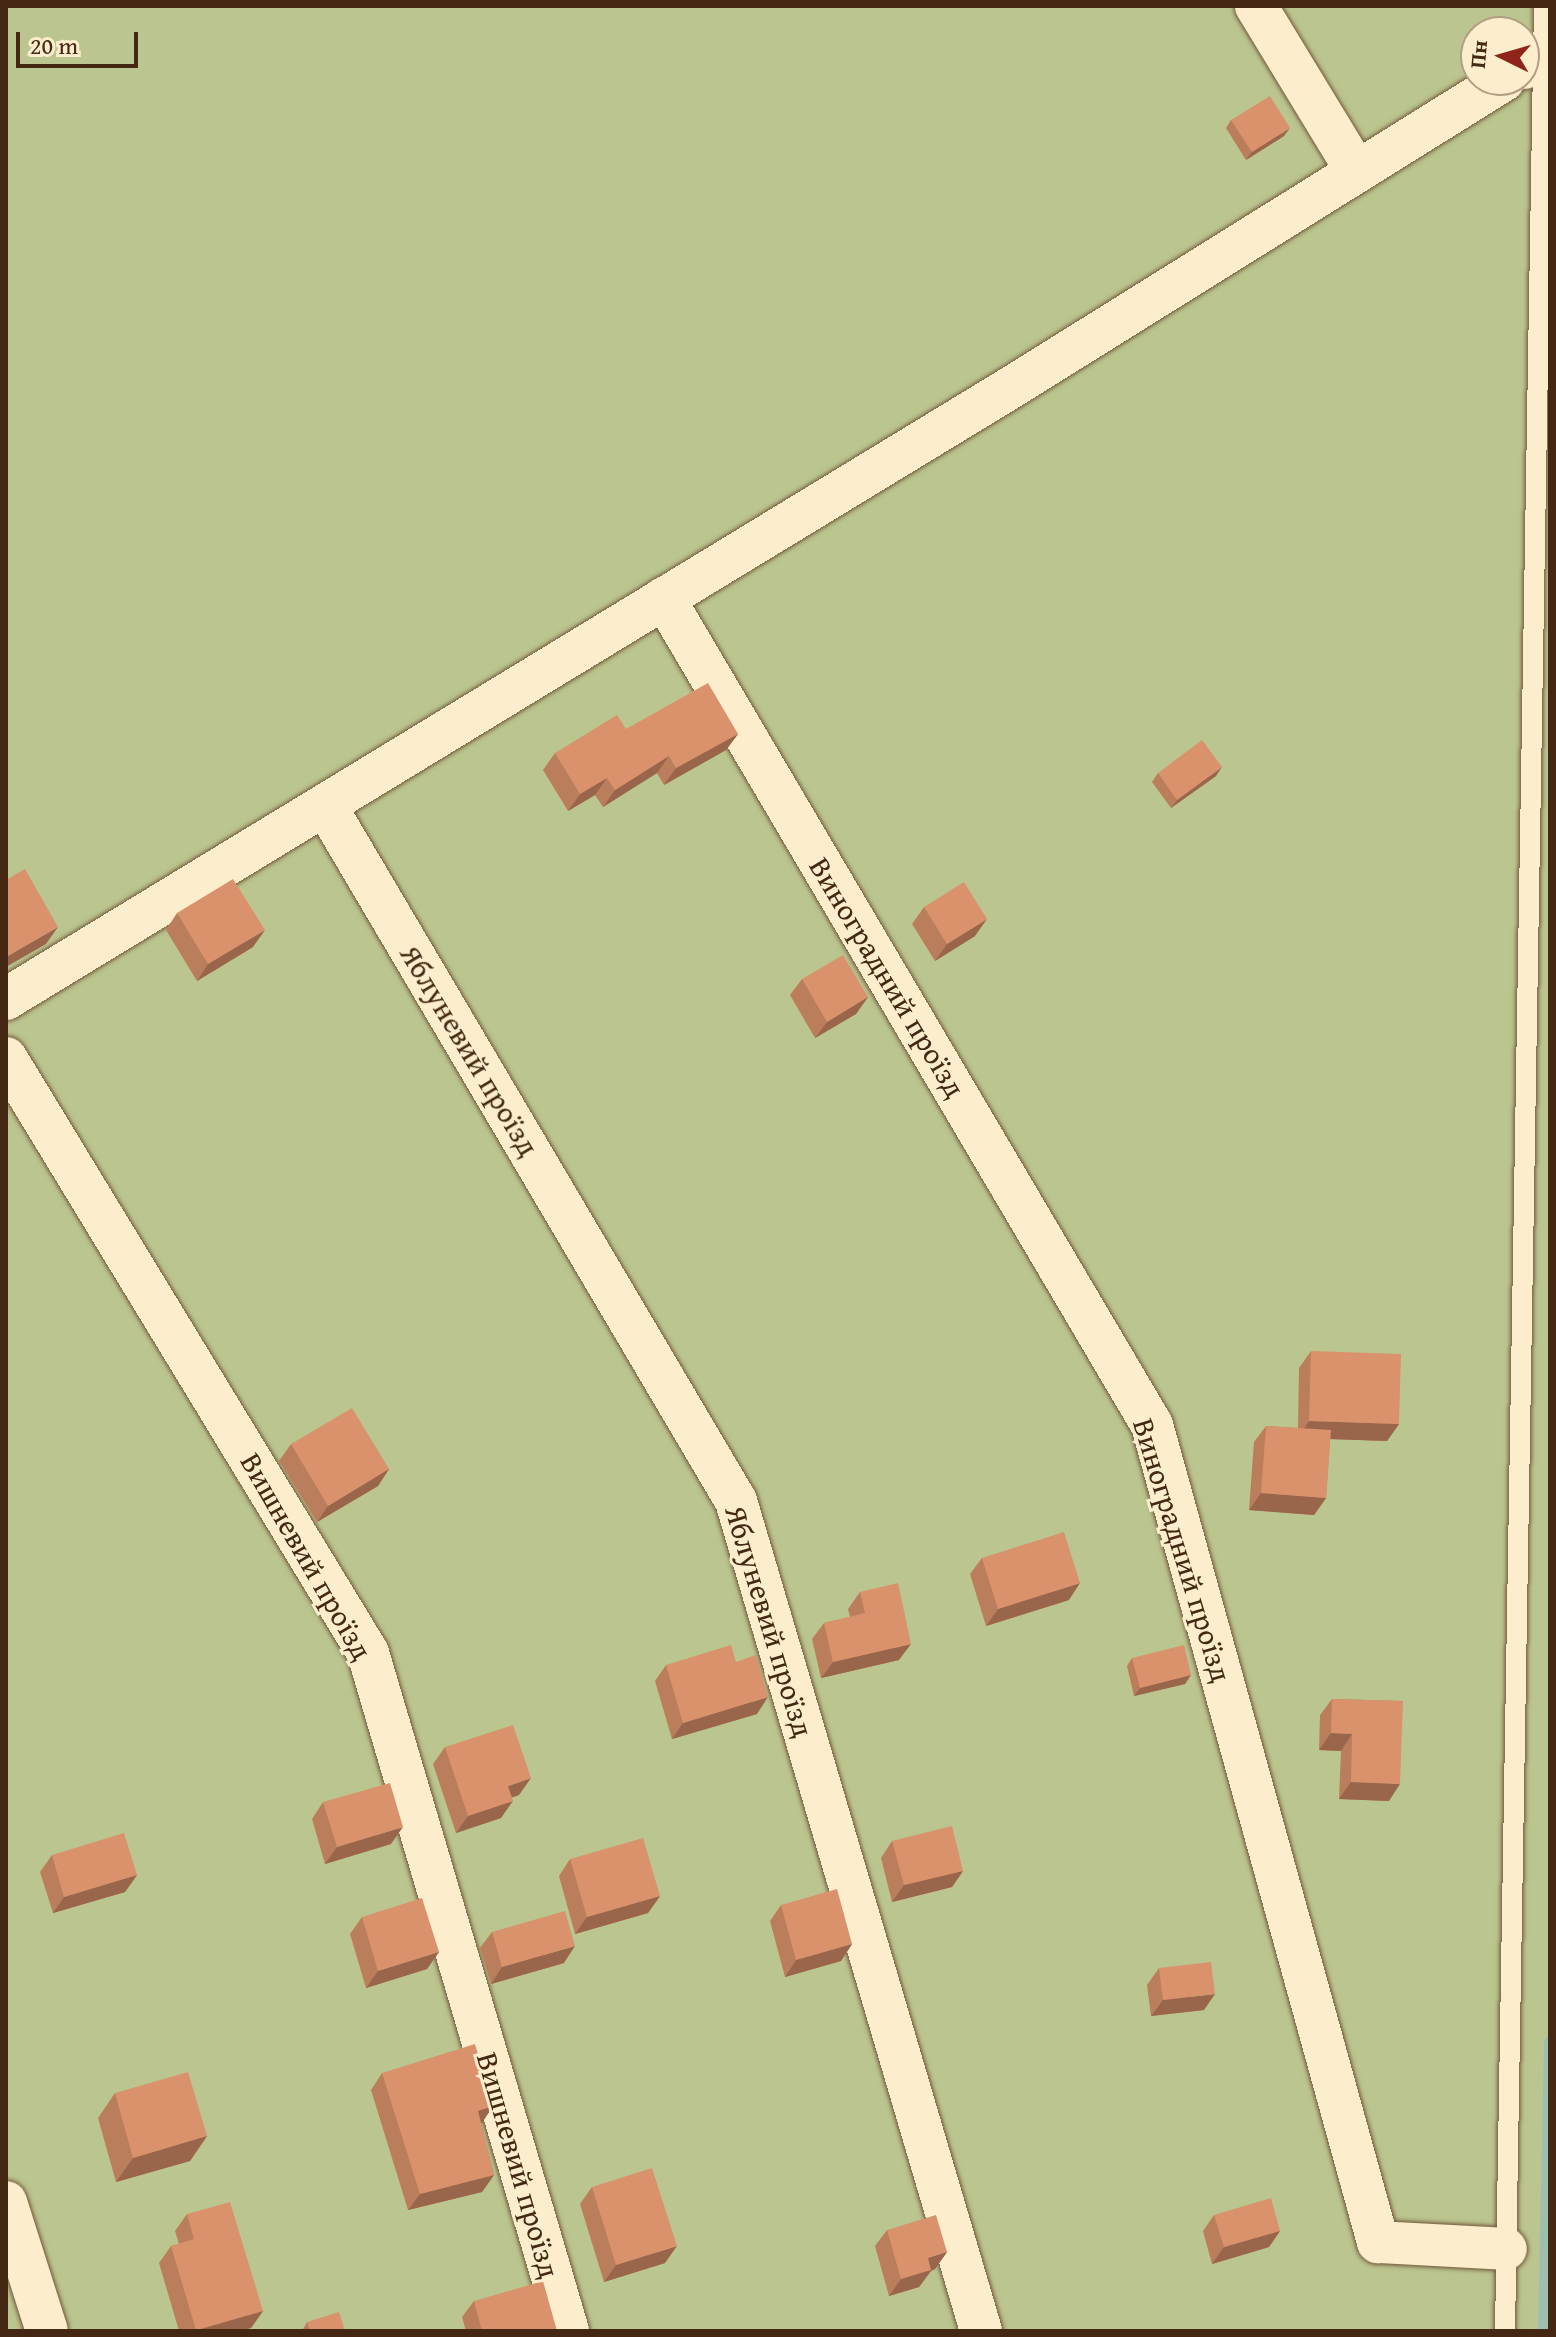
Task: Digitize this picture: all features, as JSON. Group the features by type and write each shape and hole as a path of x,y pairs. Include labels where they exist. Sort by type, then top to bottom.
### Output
{"street":[{"path":"1256,6 1357,172"},
{"path":"6,999 1478,96"},
{"name":"Виноградний проїзд","path":"664,598 1152,1425 1378,2242 1506,2249"},
{"name":"Яблуневий проїзд","path":"325,805 736,1501 981,2331"},
{"name":"Вишневий проїзд","path":"6,1058 368,1653 568,2331"},
{"path":"6,2202 47,2331"}],"lane":[{"path":"1540,26 1544,6"},
{"path":"1505,2331 1533,96"}],"green space":[{"path":"6,6 1550,6 1550,2331 6,2331"}],"building":[{"path":"1270,96 1290,128 1252,152 1231,120"},
{"path":"708,683 738,734 676,768 669,756 615,790 607,778 580,794 555,753 617,715 626,729"},
{"path":"1202,740 1222,767 1177,800 1158,773"},
{"path":"25,869 58,927 6,957 6,880"},
{"path":"233,879 265,930 208,964 177,913"},
{"path":"964,882 987,919 947,944 924,907"},
{"path":"843,955 868,997 827,1022 802,979"},
{"path":"1311,1351 1401,1354 1399,1424 1309,1421"},
{"path":"352,1408 389,1469 328,1506 291,1444"},
{"path":"1266,1426 1331,1430 1326,1498 1261,1493"},
{"path":"1064,1532 1080,1583 998,1609 982,1558"},
{"path":"898,1583 911,1644 833,1662 824,1623 865,1613 860,1592"},
{"path":"731,1645 736,1662 756,1655 768,1697 683,1723 666,1665"},
{"path":"1184,1645 1191,1675 1140,1688 1132,1658"},
{"path":"1332,1699 1403,1701 1400,1784 1351,1782 1352,1734 1331,1733"},
{"path":"513,1725 531,1778 508,1786 513,1801 468,1816 445,1747"},
{"path":"390,1783 403,1827 337,1847 323,1802"},
{"path":"952,1826 963,1871 904,1885 892,1841"},
{"path":"124,1833 137,1875 64,1897 52,1855"},
{"path":"643,1838 660,1896 587,1917 570,1859"},
{"path":"837,1889 852,1944 796,1960 781,1905"},
{"path":"422,1898 439,1952 378,1971 362,1917"},
{"path":"565,1911 575,1946 502,1967 492,1932"},
{"path":"1211,1962 1215,1994 1163,2000 1159,1968"},
{"path":"475,2044 493,2106 478,2111 494,2175 420,2194 382,2073"},
{"path":"188,2072 207,2136 133,2158 115,2093"},
{"path":"652,2168 677,2246 616,2265 592,2187"},
{"path":"1271,2198 1280,2231 1224,2247 1214,2215"},
{"path":"230,2202 263,2311 196,2330 171,2246 194,2239 187,2214"},
{"path":"936,2215 947,2252 928,2258 931,2270 901,2279 887,2230"},
{"path":"543,2281 557,2331 482,2331 474,2301"},
{"path":"339,2312 345,2331 310,2331 307,2322"}],"waterway":[{"path":"1544,2331 1550,2042"}]}
